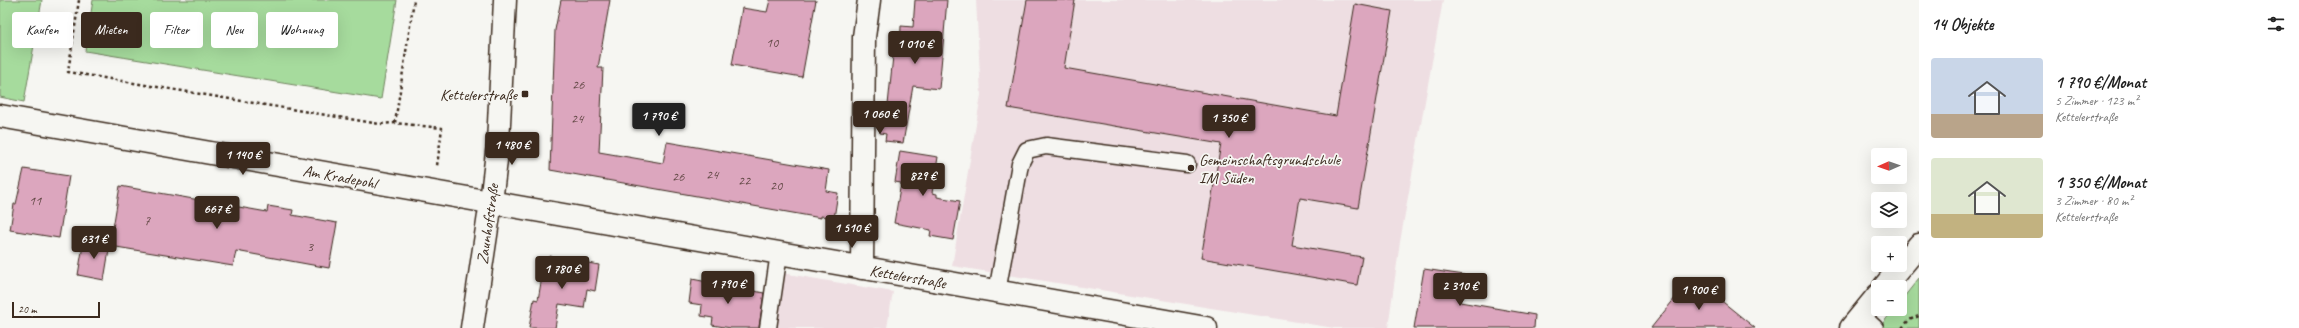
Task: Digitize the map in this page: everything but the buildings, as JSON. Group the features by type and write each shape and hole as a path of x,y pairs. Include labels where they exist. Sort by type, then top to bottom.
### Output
{"street":[{"name":"Zaunhofstraße","path":"472,328 498,144 505,0"},
{"path":"862,268 864,38 868,0"},
{"name":"Am Kradepohl","path":"0,116 491,202"},
{"name":"Kettelerstraße","path":"491,202 1206,328"},
{"path":"1890,280 1919,245"},
{"path":"1862,324 1871,308"}],"lane":[{"path":"997,292 1020,164 1027,150 1046,146 1187,164"},
{"path":"768,328 779,253"}],"path":[{"path":"79,0 68,72 380,124 395,123 442,128 433,192"},
{"path":"395,123 414,0"},
{"path":"1902,328 1909,320 1919,316"}],"shaded area":[{"name":"Gemeinschaftsgrundschule IM Süden","path":"976,0 1443,0 1400,242 1388,328 1334,328 952,266 981,95"},
{"path":"782,273 893,292 887,328 776,328"}],"green space":[{"path":"0,0 42,0 40,12 12,12 12,48 34,48 24,102 0,97"},
{"path":"93,0 397,0 381,99 85,51 85,48 142,48 142,12 91,12"},
{"path":"1919,278 1919,328 1879,328 1888,316 1907,316 1907,293"}],"place":[{"name":"Kettelerstraße","path":"525,94"},
{"name":"Gemeinschaftsgrundschule IM Süden","path":"1191,168"}]}
